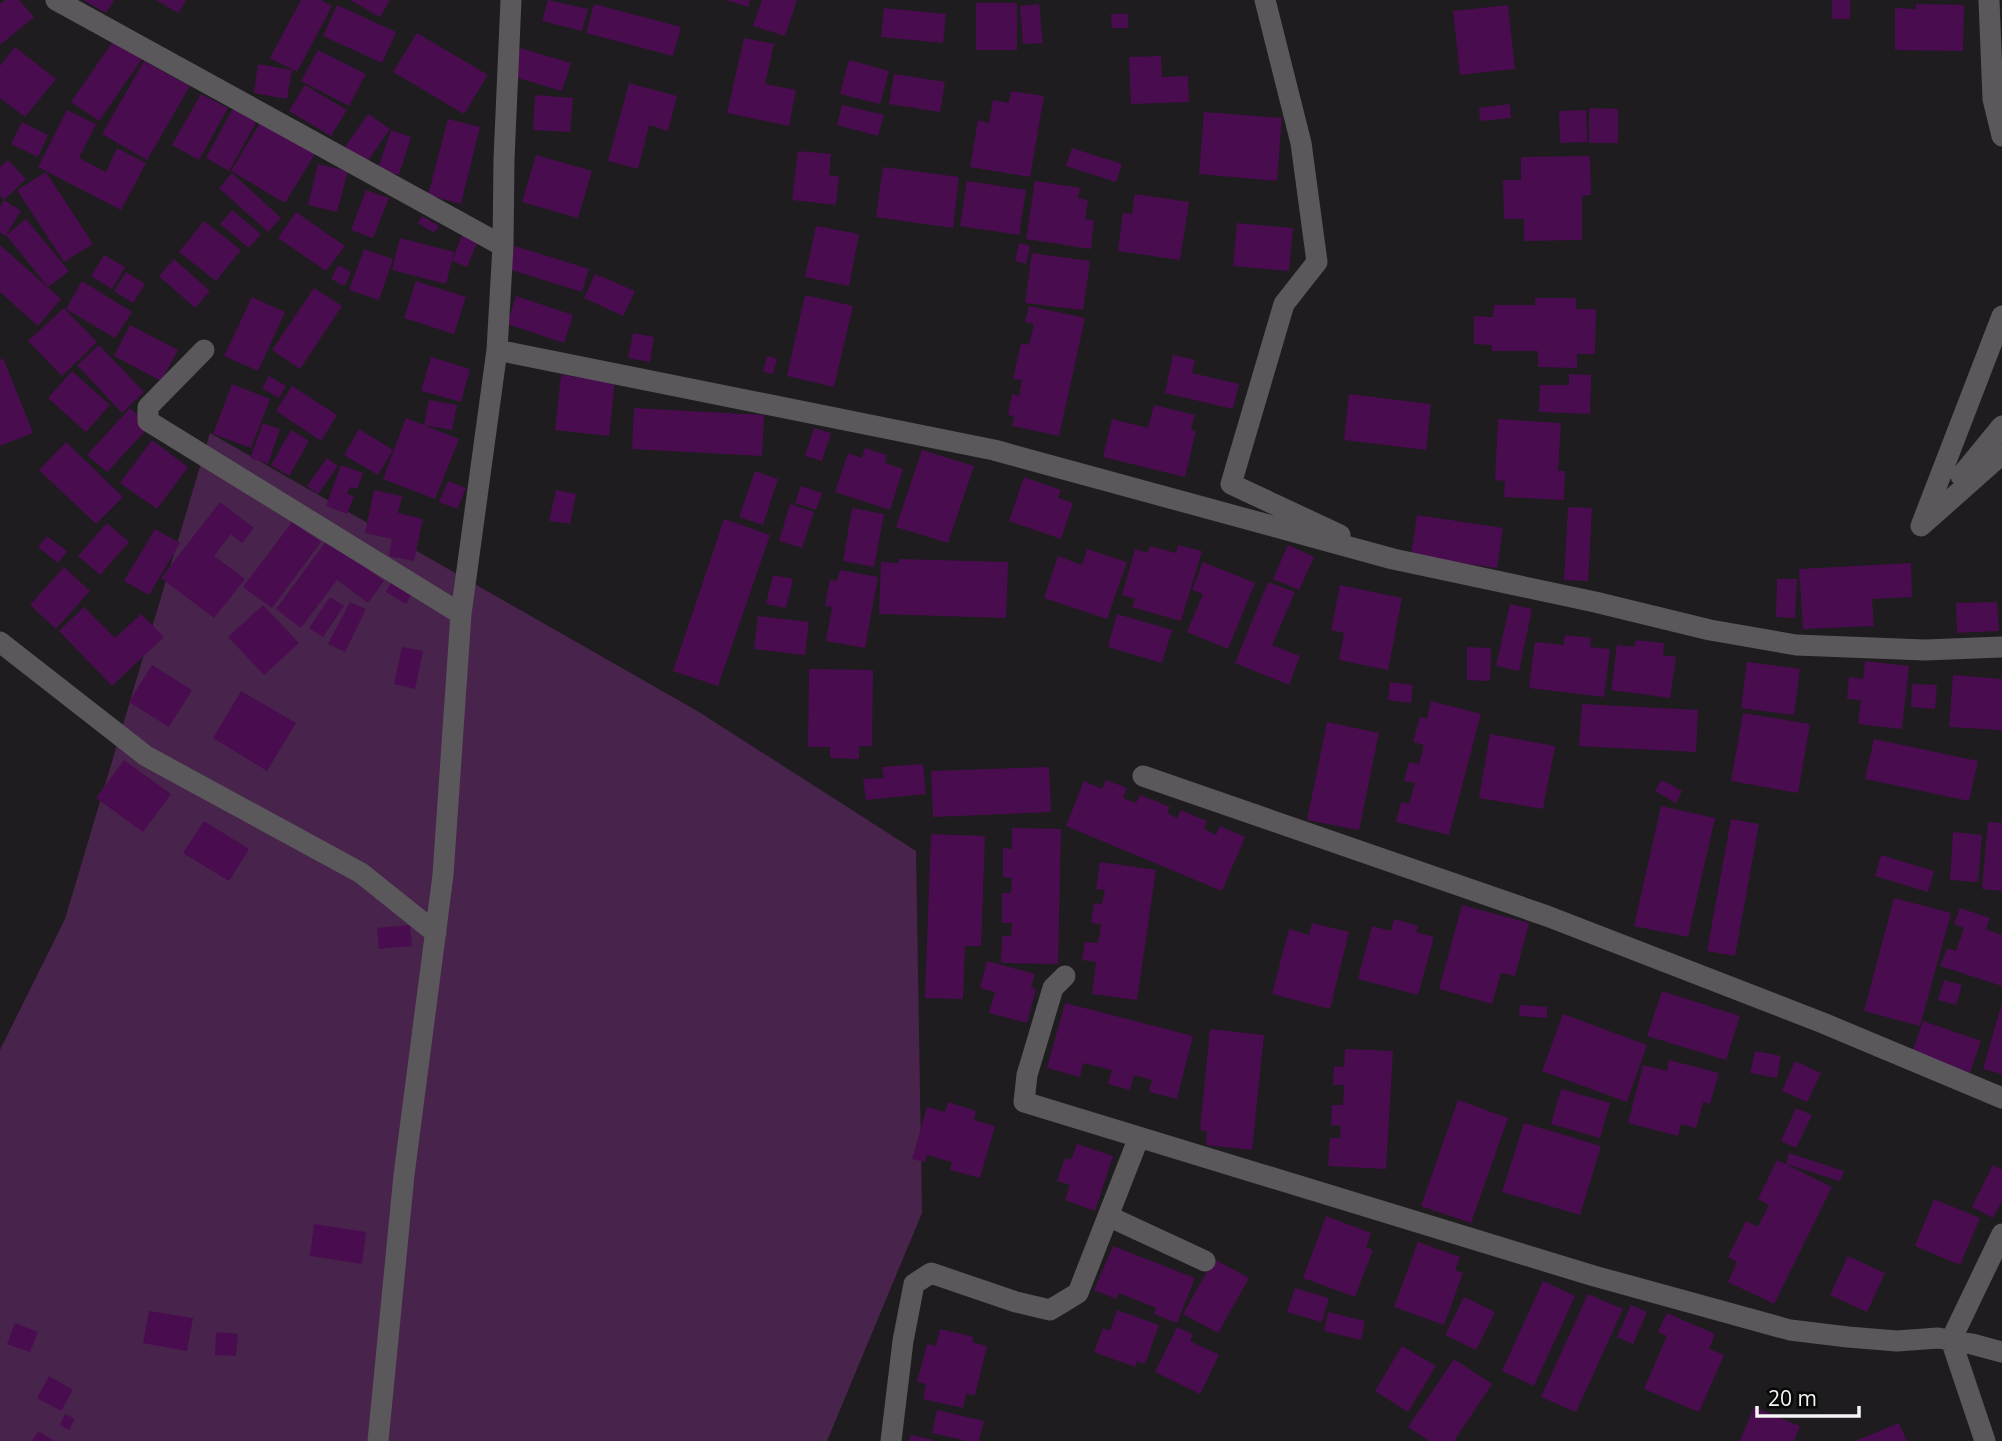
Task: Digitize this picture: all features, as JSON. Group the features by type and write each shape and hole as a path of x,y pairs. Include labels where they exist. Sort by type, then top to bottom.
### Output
{"street":[{"path":"56,0 503,246"},
{"path":"377,1441 404,1175 443,875 461,614 497,350 511,0"},
{"path":"1265,0 1301,143 1317,262 1284,304 1231,484 1393,559"},
{"path":"1989,0 1993,99 2002,136"},
{"path":"1921,526 2002,316"},
{"path":"204,350 148,407 148,421 461,614"},
{"path":"497,350 994,450 1393,559 1595,602 1710,630 1796,645 1925,650 2002,647"},
{"path":"1921,526 2002,426"},
{"path":"1921,526 2002,454"},
{"path":"0,642 146,756 361,873 436,933"},
{"path":"1143,776 1547,916 1823,1023 2002,1098"},
{"path":"1065,976 1054,988 1027,1075 1024,1102 1594,1276 1790,1329 1872,1339 1951,1340 2002,1352"},
{"path":"891,1441 903,1341 914,1284 931,1273 1016,1302 1050,1310 1078,1293 1139,1137"},
{"path":"1108,1216 1205,1261"},
{"path":"1985,1441 1951,1340 2002,1234"}],"shaded area":[{"path":"210,433 699,712 916,851 922,1213 827,1441 0,1441 0,1050 65,919"}],"building":[{"path":"5,0 19,0 34,17 0,45 0,4"},
{"path":"83,0 114,0 106,13"},
{"path":"156,0 186,0 178,13"},
{"path":"301,0 321,0 332,6 297,72 270,58"},
{"path":"350,0 390,0 380,17"},
{"path":"548,0 588,9 582,31 542,21"},
{"path":"726,0 750,0 748,7"},
{"path":"762,0 797,0 785,36 753,26"},
{"path":"1832,0 1850,0 1850,19 1832,19"},
{"path":"976,3 1017,3 1017,50 976,50"},
{"path":"594,4 681,27 673,56 586,33"},
{"path":"1039,4 1043,43 1023,44 1020,6"},
{"path":"1916,4 1964,5 1963,51 1895,50 1895,8 1916,9"},
{"path":"337,5 396,32 382,63 323,36"},
{"path":"1508,5 1515,69 1460,75 1453,11"},
{"path":"884,8 946,14 943,43 881,37"},
{"path":"1111,14 1128,14 1128,28 1112,28"},
{"path":"417,33 488,75 464,114 393,72"},
{"path":"116,37 144,56 99,121 71,102"},
{"path":"744,38 774,44 765,84 796,90 789,126 727,113"},
{"path":"15,47 56,79 25,117 0,98 0,66"},
{"path":"520,48 571,63 562,91 511,76"},
{"path":"318,50 366,74 349,106 301,81"},
{"path":"1161,56 1162,77 1188,76 1189,102 1131,104 1129,57"},
{"path":"849,60 889,71 880,104 840,94"},
{"path":"144,61 190,86 147,160 102,134"},
{"path":"258,64 292,70 287,99 254,93"},
{"path":"894,74 945,82 940,112 889,104"},
{"path":"629,83 677,96 668,131 649,125 638,169 608,161"},
{"path":"305,85 347,110 331,136 289,111"},
{"path":"1011,91 1044,96 1030,177 970,167 978,120 989,123 993,100 1009,103"},
{"path":"201,94 228,108 199,160 172,145"},
{"path":"535,95 573,98 570,132 533,130"},
{"path":"1510,104 1511,118 1480,121 1479,108"},
{"path":"842,105 884,115 878,136 837,125"},
{"path":"233,108 257,121 229,171 206,158"},
{"path":"1589,108 1618,109 1618,143 1589,143"},
{"path":"67,110 96,124 79,158 106,172 117,148 146,163 121,210 38,167"},
{"path":"1586,110 1587,142 1560,143 1559,111"},
{"path":"1204,112 1282,118 1277,181 1199,174"},
{"path":"368,114 390,129 367,162 345,147"},
{"path":"448,119 480,127 461,204 428,195"},
{"path":"22,122 48,135 38,157 11,144"},
{"path":"260,123 315,154 285,203 231,171"},
{"path":"391,130 411,137 399,175 378,168"},
{"path":"1072,148 1122,164 1116,182 1066,166"},
{"path":"798,151 831,154 829,175 839,176 836,205 792,200"},
{"path":"536,155 592,171 578,218 522,202"},
{"path":"1590,156 1591,195 1582,196 1582,240 1524,241 1524,219 1504,219 1503,180 1521,180 1521,157"},
{"path":"8,160 26,179 4,200 0,195 0,167"},
{"path":"318,164 348,171 337,212 308,205"},
{"path":"883,167 959,177 953,228 876,217"},
{"path":"46,172 93,244 64,262 17,190"},
{"path":"232,173 281,218 268,232 219,188"},
{"path":"967,181 1026,190 1019,235 960,226"},
{"path":"1035,181 1080,188 1078,198 1088,200 1085,219 1094,220 1091,249 1026,239"},
{"path":"366,190 389,198 373,238 351,230"},
{"path":"1135,194 1189,202 1180,260 1118,251 1123,213 1132,214"},
{"path":"4,200 21,211 5,236 0,232 0,207"},
{"path":"232,210 261,234 249,248 220,224"},
{"path":"296,212 345,246 326,271 278,238"},
{"path":"422,216 439,226 434,233 418,223"},
{"path":"26,219 69,271 48,287 6,235"},
{"path":"204,221 241,250 216,281 179,252"},
{"path":"1237,223 1293,228 1289,271 1233,266"},
{"path":"816,226 859,234 849,286 805,277"},
{"path":"463,233 479,239 467,267 452,261"},
{"path":"400,238 454,252 446,284 392,270"},
{"path":"1019,243 1030,246 1026,264 1015,261"},
{"path":"0,245 61,299 38,326 0,292"},
{"path":"515,246 589,269 582,292 508,269"},
{"path":"364,249 393,259 379,300 349,290"},
{"path":"1032,253 1090,261 1083,310 1025,303"},
{"path":"104,255 125,267 112,289 91,276"},
{"path":"174,259 210,291 195,308 159,276"},
{"path":"338,265 351,272 345,286 331,279"},
{"path":"126,272 145,284 133,303 114,291"},
{"path":"595,274 635,291 623,316 584,298"},
{"path":"82,281 132,312 115,338 66,309"},
{"path":"416,281 466,297 454,334 404,318"},
{"path":"314,288 342,306 300,369 272,350"},
{"path":"805,295 853,306 834,387 787,376"},
{"path":"516,296 573,315 564,343 507,324"},
{"path":"252,297 285,312 258,371 224,356"},
{"path":"1535,298 1576,298 1576,309 1596,309 1595,354 1577,354 1577,368 1538,367 1538,351 1492,351 1492,345 1474,344 1474,316 1493,317 1494,305 1535,305"},
{"path":"1029,306 1085,318 1059,436 1012,426 1014,416 1008,415 1012,394 1019,396 1022,380 1013,379 1021,343 1029,345 1034,324 1025,322"},
{"path":"64,308 97,342 62,376 28,341"},
{"path":"130,325 178,350 161,381 114,356"},
{"path":"633,333 654,337 650,362 628,358"},
{"path":"99,345 144,392 122,413 77,365"},
{"path":"1173,355 1195,360 1192,373 1239,384 1233,409 1165,393"},
{"path":"767,356 777,359 773,374 763,372"},
{"path":"431,357 470,369 461,402 421,391"},
{"path":"3,358 33,433 0,446 0,360"},
{"path":"72,371 110,405 86,432 48,398"},
{"path":"1569,374 1591,375 1590,414 1539,412 1540,385 1569,385"},
{"path":"561,375 615,381 609,436 555,430"},
{"path":"269,376 286,386 279,398 262,388"},
{"path":"232,384 270,399 251,448 213,434"},
{"path":"292,386 337,415 321,441 276,411"},
{"path":"1349,394 1431,404 1426,450 1344,440"},
{"path":"429,400 457,405 452,430 424,425"},
{"path":"1154,405 1195,415 1191,429 1196,431 1185,477 1103,457 1112,419 1148,428"},
{"path":"130,408 150,426 107,472 87,455"},
{"path":"634,408 764,415 762,456 632,449"},
{"path":"406,418 459,439 435,499 383,479"},
{"path":"1498,419 1561,423 1558,471 1565,471 1564,500 1504,497 1505,481 1495,480"},
{"path":"263,423 280,429 268,464 250,458"},
{"path":"814,428 831,433 822,461 805,456"},
{"path":"359,429 393,450 378,475 344,455"},
{"path":"291,430 309,441 289,476 271,465"},
{"path":"152,440 188,467 157,509 120,483"},
{"path":"66,442 123,497 96,524 39,470"},
{"path":"865,448 887,455 885,463 903,469 890,510 835,492 848,453 862,458"},
{"path":"922,450 974,466 948,543 896,527"},
{"path":"327,458 338,466 318,494 307,486"},
{"path":"341,465 363,473 357,489 350,487 347,494 354,496 347,514 326,506"},
{"path":"755,471 778,479 763,525 739,517"},
{"path":"1024,477 1061,490 1058,498 1073,503 1061,539 1009,521"},
{"path":"448,481 466,488 457,509 439,502"},
{"path":"801,486 822,493 816,510 795,503"},
{"path":"374,490 402,496 398,513 423,519 414,561 389,556 392,539 365,533"},
{"path":"556,490 576,494 570,524 549,521"},
{"path":"220,502 254,528 242,543 231,534 214,556 245,579 214,618 161,578"},
{"path":"790,504 814,512 802,548 779,541"},
{"path":"1568,507 1592,508 1588,581 1564,580"},
{"path":"852,508 884,514 874,567 843,561"},
{"path":"1417,515 1503,528 1497,568 1411,556"},
{"path":"724,519 770,535 718,686 673,671"},
{"path":"292,522 321,542 272,608 243,587"},
{"path":"107,523 129,542 100,575 78,556"},
{"path":"155,529 180,543 149,595 124,581"},
{"path":"47,536 67,551 58,563 38,547"},
{"path":"327,540 384,581 368,603 337,580 301,628 276,609"},
{"path":"1178,545 1202,551 1181,621 1132,607 1135,599 1122,595 1135,549 1148,553 1150,546 1176,553"},
{"path":"1288,545 1314,557 1299,590 1273,579"},
{"path":"1087,549 1127,562 1107,619 1044,598 1058,556 1082,565"},
{"path":"899,559 1008,562 1006,618 879,614 881,562 899,563"},
{"path":"1203,562 1255,583 1228,649 1187,632 1203,594 1192,590"},
{"path":"1911,563 1912,597 1872,599 1874,626 1803,629 1799,569"},
{"path":"64,567 90,591 56,629 30,605"},
{"path":"840,570 878,577 865,648 826,641 832,607 825,606 830,580 837,581"},
{"path":"773,575 793,579 786,608 766,604"},
{"path":"394,577 414,590 406,604 386,592"},
{"path":"1777,579 1797,579 1795,618 1776,617"},
{"path":"1268,582 1295,592 1272,645 1300,656 1289,685 1235,663"},
{"path":"1340,585 1402,598 1388,670 1339,660 1344,633 1331,630"},
{"path":"330,597 344,606 323,637 309,628"},
{"path":"350,602 366,609 345,652 328,644"},
{"path":"1997,602 1999,631 1957,633 1956,603"},
{"path":"1510,604 1532,609 1519,671 1496,666"},
{"path":"263,605 299,643 264,675 228,637"},
{"path":"84,607 115,638 141,614 164,637 112,686 59,631"},
{"path":"1117,614 1172,630 1162,663 1108,647"},
{"path":"758,616 809,622 805,655 754,649"},
{"path":"1565,635 1591,638 1590,647 1610,649 1604,697 1529,688 1535,642 1564,645"},
{"path":"1636,640 1664,643 1663,655 1676,657 1670,698 1611,690 1617,645 1634,647"},
{"path":"402,647 423,651 415,689 394,684"},
{"path":"1467,647 1491,648 1490,681 1467,680"},
{"path":"1865,661 1909,666 1902,729 1858,724 1861,700 1847,699 1849,677 1863,679"},
{"path":"1747,662 1800,669 1794,715 1741,708"},
{"path":"152,665 192,690 169,727 129,702"},
{"path":"809,669 873,670 872,746 859,746 859,759 830,758 830,747 808,747"},
{"path":"1953,675 2002,679 2002,730 1949,727"},
{"path":"1390,682 1413,685 1411,703 1388,700"},
{"path":"1912,684 1937,685 1935,709 1911,707"},
{"path":"241,691 296,723 267,771 213,738"},
{"path":"1431,701 1481,714 1449,835 1396,822 1401,802 1409,804 1415,783 1404,781 1409,762 1419,764 1424,745 1413,742 1420,717 1427,719"},
{"path":"1582,704 1698,710 1696,752 1579,746"},
{"path":"1743,713 1810,724 1798,793 1731,781"},
{"path":"1327,722 1379,733 1359,830 1307,820"},
{"path":"1490,734 1555,746 1543,809 1479,798"},
{"path":"1874,739 1978,761 1969,801 1865,779"},
{"path":"124,760 171,794 143,832 96,798"},
{"path":"923,764 926,794 866,800 863,779 884,778 882,767"},
{"path":"1049,767 1051,812 933,817 931,771"},
{"path":"1106,780 1127,788 1123,798 1136,803 1140,795 1170,807 1167,813 1177,818 1181,810 1207,821 1204,829 1216,835 1220,826 1245,837 1222,891 1066,826 1084,781 1102,789"},
{"path":"1662,780 1682,791 1676,803 1655,791"},
{"path":"1661,806 1715,818 1688,937 1634,926"},
{"path":"1731,819 1759,824 1735,956 1707,951"},
{"path":"204,821 249,849 229,881 183,853"},
{"path":"1988,822 2002,823 2002,891 1982,889"},
{"path":"1012,828 1061,829 1058,964 1001,963 1002,936 1011,936 1012,923 1002,923 1002,893 1011,893 1012,878 1003,877 1003,848 1012,849"},
{"path":"1953,832 1982,835 1978,882 1950,880"},
{"path":"931,834 985,836 981,946 965,946 963,999 925,998"},
{"path":"1881,855 1934,871 1928,892 1875,876"},
{"path":"1100,862 1156,870 1137,1000 1092,994 1096,962 1082,960 1085,942 1098,943 1101,924 1091,923 1094,903 1102,904 1105,890 1096,889"},
{"path":"1894,898 1951,913 1920,1026 1864,1011"},
{"path":"1462,905 1529,923 1515,976 1501,973 1492,1004 1439,989"},
{"path":"1960,908 1990,918 1986,929 2002,935 2002,986 1940,966 1947,948 1956,951 1964,928 1954,924"},
{"path":"1394,919 1418,926 1416,932 1434,937 1418,995 1358,979 1372,926 1391,931"},
{"path":"1312,923 1349,932 1330,1009 1272,994 1289,929 1309,935"},
{"path":"410,925 412,946 379,949 377,928"},
{"path":"987,961 1035,974 1031,988 1036,989 1027,1023 989,1013 995,992 980,988"},
{"path":"1944,980 1962,985 1956,1005 1938,1000"},
{"path":"1662,991 1740,1016 1726,1060 1647,1036"},
{"path":"1065,1003 1193,1036 1177,1099 1149,1092 1152,1080 1134,1075 1130,1090 1108,1084 1112,1070 1083,1063 1080,1077 1047,1068"},
{"path":"1520,1005 1547,1007 1547,1018 1519,1016"},
{"path":"2002,1006 2002,1074 1983,1069"},
{"path":"1563,1014 1647,1045 1627,1102 1542,1071"},
{"path":"1923,1021 1981,1041 1970,1073 1912,1053"},
{"path":"1210,1029 1264,1035 1252,1150 1206,1145 1207,1131 1200,1130"},
{"path":"1345,1049 1393,1051 1386,1169 1328,1166 1330,1138 1340,1138 1341,1126 1331,1125 1332,1105 1343,1105 1344,1085 1333,1085 1334,1066 1344,1067"},
{"path":"1755,1051 1781,1056 1777,1078 1750,1073"},
{"path":"1669,1060 1719,1073 1710,1104 1703,1102 1696,1128 1681,1124 1678,1136 1628,1123 1643,1065 1667,1071"},
{"path":"1795,1061 1821,1073 1807,1102 1782,1091"},
{"path":"1561,1089 1610,1103 1600,1138 1551,1124"},
{"path":"1458,1100 1508,1118 1471,1223 1421,1206"},
{"path":"948,1102 976,1111 974,1120 995,1126 980,1178 950,1170 952,1162 927,1155 925,1162 912,1159 927,1107 945,1112"},
{"path":"1796,1108 1812,1115 1796,1148 1781,1141"},
{"path":"1524,1123 1601,1146 1580,1215 1502,1192"},
{"path":"1077,1144 1113,1156 1095,1211 1065,1200 1070,1185 1057,1181 1065,1158 1071,1160"},
{"path":"1789,1153 1844,1171 1840,1181 1786,1164"},
{"path":"1777,1160 1832,1187 1774,1304 1728,1282 1737,1262 1728,1257 1746,1221 1758,1227 1769,1205 1758,1199"},
{"path":"1993,1165 2002,1170 2002,1201 1993,1218 1972,1207"},
{"path":"1934,1199 1980,1218 1960,1265 1915,1246"},
{"path":"1326,1216 1371,1233 1366,1247 1373,1250 1355,1297 1303,1278"},
{"path":"314,1224 366,1232 362,1264 310,1256"},
{"path":"1418,1242 1460,1257 1455,1270 1463,1273 1444,1325 1394,1307"},
{"path":"1113,1246 1195,1278 1177,1323 1154,1314 1156,1308 1119,1293 1116,1299 1094,1290"},
{"path":"1848,1256 1885,1273 1867,1312 1830,1295"},
{"path":"1214,1259 1249,1278 1218,1333 1183,1314"},
{"path":"1543,1281 1575,1296 1534,1386 1502,1371"},
{"path":"1295,1288 1329,1298 1322,1322 1287,1312"},
{"path":"1588,1294 1623,1309 1576,1412 1541,1397"},
{"path":"1464,1297 1495,1312 1476,1350 1445,1335"},
{"path":"1631,1305 1647,1312 1633,1344 1617,1337"},
{"path":"1117,1310 1159,1325 1145,1364 1137,1361 1135,1367 1094,1352 1103,1328 1110,1331"},
{"path":"149,1311 193,1318 187,1351 143,1343"},
{"path":"1328,1312 1365,1321 1361,1340 1324,1331"},
{"path":"1667,1313 1715,1334 1709,1349 1724,1355 1699,1412 1644,1389 1667,1336 1658,1332"},
{"path":"15,1323 38,1332 30,1352 7,1344"},
{"path":"1177,1327 1193,1334 1190,1341 1219,1355 1200,1394 1155,1372"},
{"path":"940,1329 974,1337 972,1342 987,1346 975,1395 966,1394 963,1408 923,1399 926,1384 917,1382 927,1344 936,1346"},
{"path":"216,1332 238,1334 236,1356 215,1355"},
{"path":"1402,1346 1436,1366 1408,1412 1375,1391"},
{"path":"1454,1359 1492,1384 1454,1441 1429,1441 1408,1427"},
{"path":"49,1376 73,1390 61,1411 37,1398"},
{"path":"1754,1407 1800,1426 1794,1441 1740,1441"},
{"path":"937,1410 984,1421 979,1441 932,1433"},
{"path":"65,1414 75,1419 69,1430 60,1425"},
{"path":"1899,1423 1907,1441 1855,1441"},
{"path":"38,1431 55,1441 32,1441"},
{"path":"911,1435 933,1440 933,1441 909,1441"}]}
